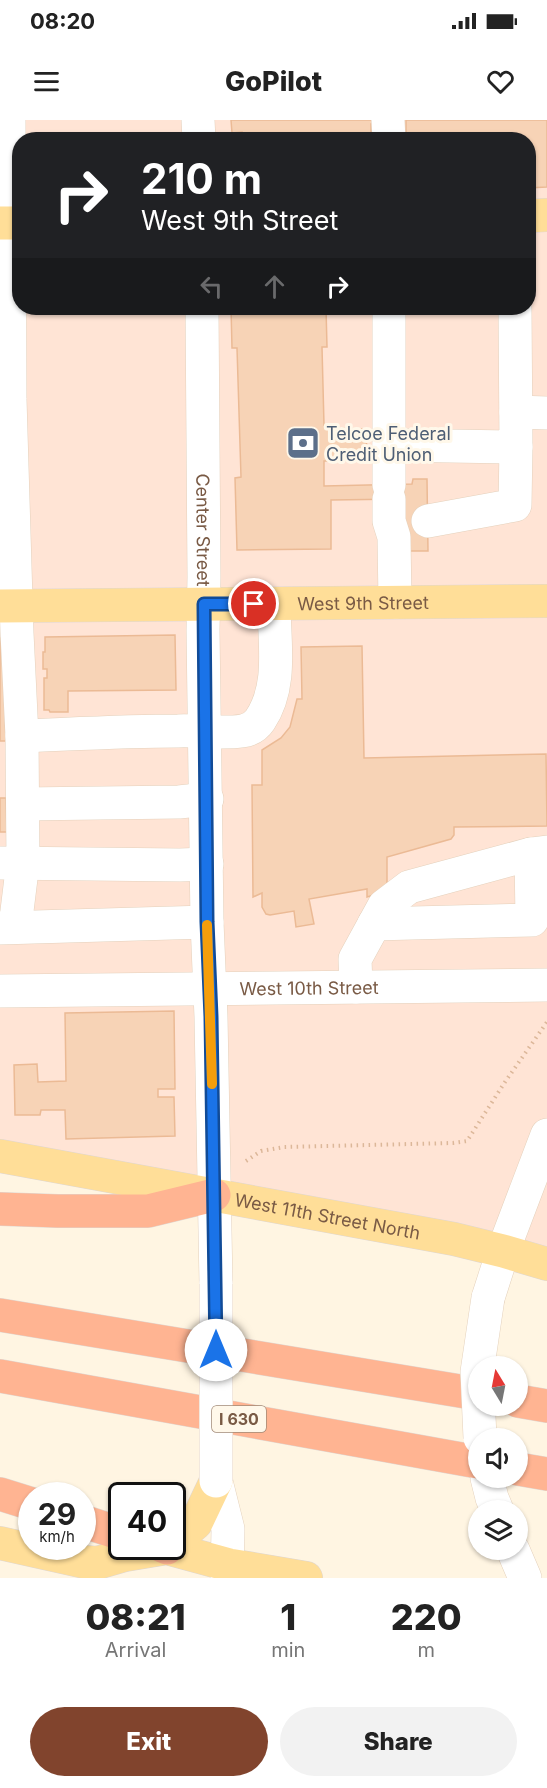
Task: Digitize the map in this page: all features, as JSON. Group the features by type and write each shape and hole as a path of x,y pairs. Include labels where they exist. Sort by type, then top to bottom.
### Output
{"highway":[{"path":"0,1209 148,1211 214,1195"},
{"path":"0,1315 468,1392"},
{"name":"I 630","path":"0,1376 468,1460"},
{"path":"528,1403 547,1406"},
{"path":"528,1471 547,1474"},
{"path":"0,1494 18,1500"}],"main road":[{"name":"West 9th Street","path":"8,606 547,601"},
{"name":"West 11th Street North","path":"0,1156 454,1239 547,1264"},
{"path":"186,1531 196,1523 216,1481"},
{"path":"0,1543 85,1562 96,1563 108,1560"},
{"path":"186,1554 228,1571 306,1578"}],"street":[{"path":"9,120 5,399 8,606 16,633 22,736 11,770 23,804 12,862 7,928 207,922"},
{"name":"Center Street","path":"202,315 207,922 216,1284 216,1481 228,1529 228,1571"},
{"path":"387,602 399,509 389,445 389,315"},
{"path":"399,509 515,505 516,447 532,412 516,315"},
{"path":"389,445 516,447"},
{"path":"22,736 251,729 260,721 272,697 274,604"},
{"path":"23,804 179,802 207,798"},
{"path":"356,987 355,959 374,924 384,906 409,887 539,853 532,920 374,924"},
{"path":"12,862 207,864"},
{"name":"West 10th Street","path":"0,991 547,985"},
{"path":"480,1428 477,1372 488,1298 503,1251 547,1135"},
{"path":"517,1560 525,1578"}],"path":[{"path":"246,1161 261,1151 284,1147 467,1141 547,1022"}],"shaded area":[{"path":"0,120 547,120 547,1268 0,1156"}],"building":[{"path":"231,120 377,120 377,123 371,124 371,132 232,132"},
{"path":"406,120 547,120 547,187 536,188 536,132 406,132"},
{"name":"Telcoe Federal Credit Union","path":"231,315 326,315 327,347 322,347 324,425 330,428 366,429 367,457 331,457 331,461 324,461 324,486 412,484 413,479 427,479 428,551 403,551 402,499 331,500 331,549 237,550 235,478 241,477 237,348 232,348"},
{"path":"175,635 176,690 68,691 68,712 44,710 44,678 47,678 47,669 43,669 45,637"},
{"path":"0,638 3,638 6,741 0,741"},
{"path":"362,646 364,758 546,754 547,826 454,827 454,835 451,839 387,857 387,891 367,897 367,889 309,899 314,924 296,927 294,911 266,914 262,907 262,893 253,897 252,785 262,785 262,750 281,738 290,727 297,699 302,699 301,647"},
{"path":"0,798 6,798 7,832 0,832"},
{"path":"174,1011 175,1089 158,1089 158,1097 174,1097 175,1136 66,1139 65,1110 41,1110 40,1115 15,1115 14,1065 37,1064 38,1082 66,1081 65,1013"}],"slow traffic":[{"path":"207,925 212,1084"}],"place":[{"name":"Telcoe Federal Credit Union","path":"303,443"}],"route":[{"path":"216,1350 211,1017 207,922 204,604 254,604"}]}
